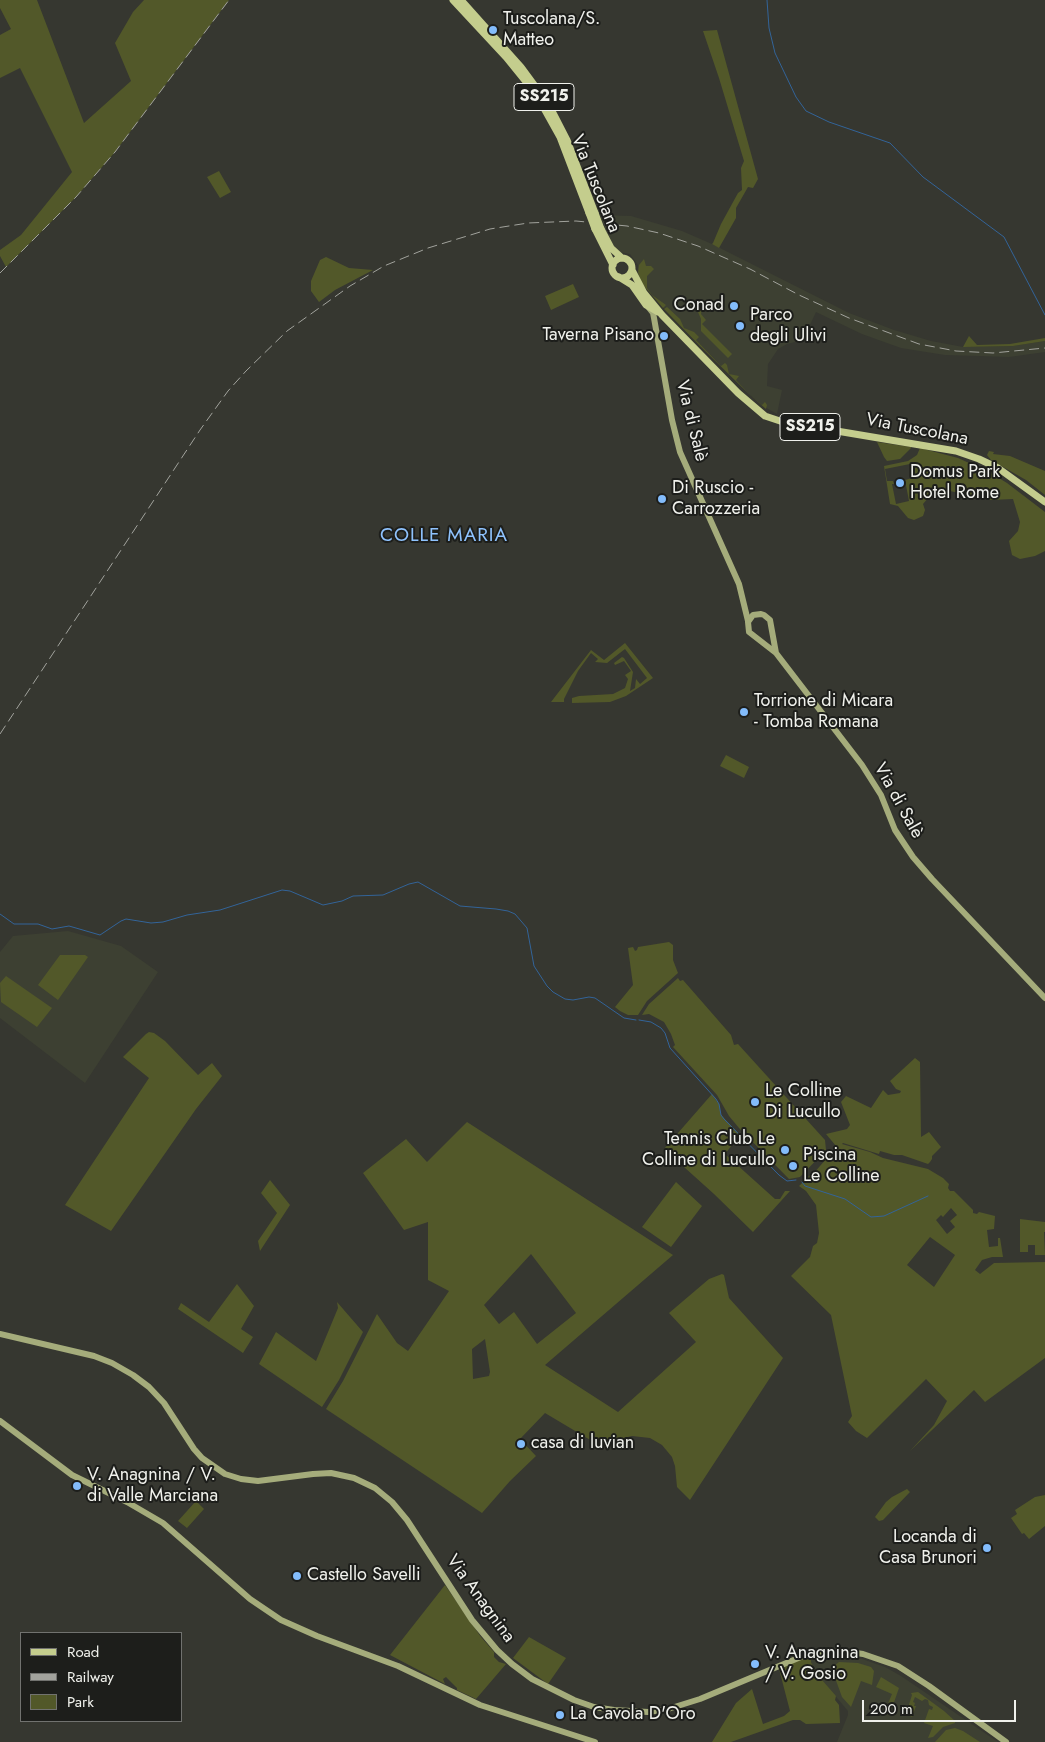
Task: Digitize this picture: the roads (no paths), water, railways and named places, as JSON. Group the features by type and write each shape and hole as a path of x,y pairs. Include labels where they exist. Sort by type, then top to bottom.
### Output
{"main road":[{"name":"Via Tuscolana","path":"453,0 506,57 536,94 560,137 592,213"},
{"name":"Via Tuscolana","path":"461,0 521,67 549,105 567,140 592,213 613,264"},
{"name":"Via Tuscolana","path":"598,229 611,248 622,258"},
{"path":"622,258 629,261 632,270 627,276 619,277 614,273 613,264 616,260 622,258"},
{"name":"Via Tuscolana","path":"632,270 644,293 662,315 757,411 783,422 956,451 998,468 1045,502"},
{"name":"Via Tuscolana","path":"619,277 632,286 649,308 662,315"},
{"name":"Via di Salè","path":"649,308 653,313 670,411 680,452 739,584 748,621"},
{"path":"761,614 768,617 772,626 767,635 761,638 755,637 749,632 748,621 753,615 761,614"},
{"name":"Via di Salè","path":"772,626 776,653"},
{"name":"Via di Salè","path":"755,637 776,653 870,776 883,799 896,832 917,862 1045,998"},
{"name":"Via Anagnina","path":"0,1334 94,1356 115,1364 132,1374 161,1399 200,1456 226,1475 238,1479 258,1481 335,1473 354,1478 378,1491 392,1502 407,1520 472,1620 497,1650 532,1679 574,1700 610,1710 641,1712 664,1710 700,1699 808,1654 842,1651 863,1654 898,1666 1006,1742"},
{"path":"0,1421 72,1475 127,1502 163,1523 252,1601 286,1623 394,1664 480,1705 595,1742"}],"waterway":[{"path":"767,0 769,28 775,53 796,97 806,111 829,122 890,143 923,177 1004,237 1045,315"},
{"path":"0,914 14,924 38,924 52,929 69,926 100,935 126,919 151,923 163,922 187,915 220,910 282,890 290,891 323,905 342,901 353,896 383,895 418,882 460,906 496,909 515,914 527,928 534,966 553,992 565,999 595,998 624,1018 636,1020"},
{"path":"639,1020 651,1022 661,1028 665,1033 670,1048 716,1099 724,1119 779,1175 787,1181 796,1180"},
{"path":"802,1182 805,1186 845,1199 871,1217 884,1216 928,1196"}],"railway":[{"path":"0,273 76,197 115,152 229,0"},
{"path":"0,734 200,430 228,391 287,331 350,286 384,266 428,248 490,229 528,223 576,221 627,226 659,233 698,246 750,269 799,295 849,318 919,344 956,351 993,353 1045,348"}],"place":[{"name":"Tuscolana/S. Matteo","path":"493,30"},
{"name":"Conad","path":"734,306"},
{"name":"Parco degli Ulivi","path":"740,326"},
{"name":"Taverna Pisano","path":"664,336"},
{"name":"Domus Park Hotel Rome","path":"900,483"},
{"name":"Di Ruscio - Carrozzeria","path":"662,499"},
{"name":"Torrione di Micara - Tomba Romana","path":"744,712"},
{"name":"Le Colline Di Lucullo","path":"755,1102"},
{"name":"Tennis Club Le Colline di Lucullo","path":"785,1150"},
{"name":"Piscina Le Colline","path":"793,1166"},
{"name":"casa di luvian","path":"521,1444"},
{"name":"V. Anagnina / V. di Valle Marciana","path":"77,1486"},
{"name":"Locanda di Casa Brunori","path":"987,1548"},
{"name":"Castello Savelli","path":"297,1576"},
{"name":"V. Anagnina / V. Gosio","path":"755,1664"},
{"name":"La Cavola D'Oro","path":"560,1715"}],"district":[{"name":"COLLE MARIA","path":"444,536"}]}
